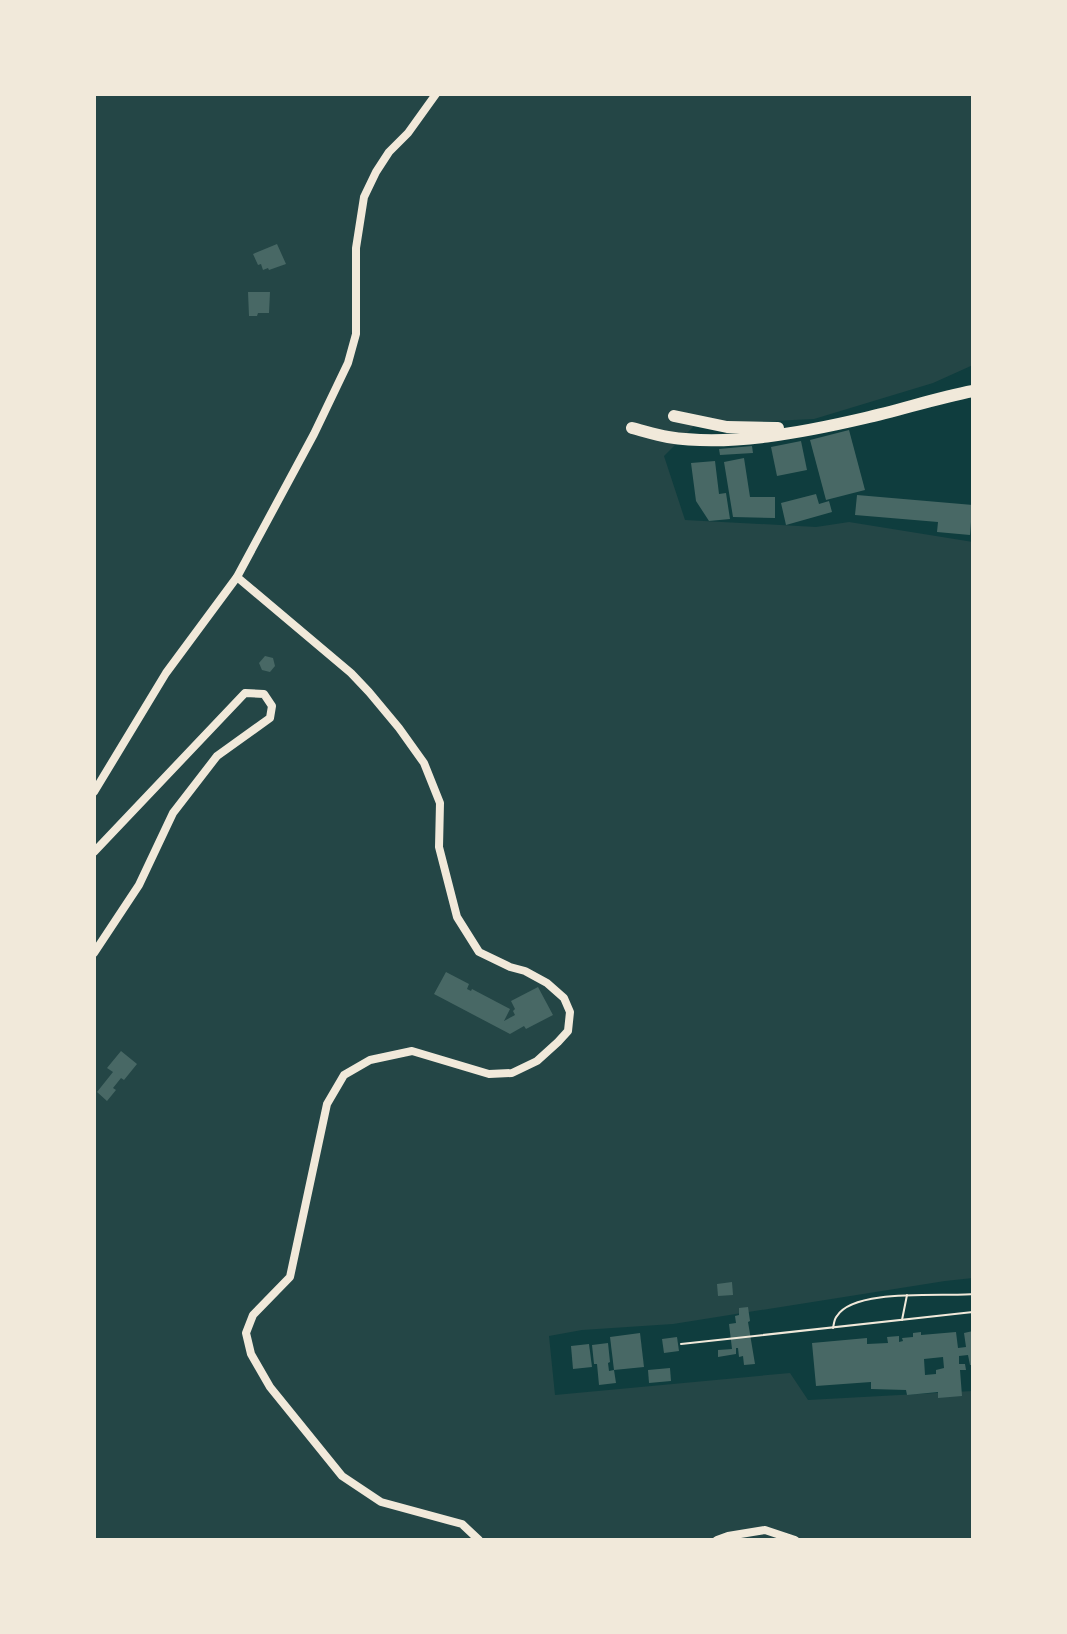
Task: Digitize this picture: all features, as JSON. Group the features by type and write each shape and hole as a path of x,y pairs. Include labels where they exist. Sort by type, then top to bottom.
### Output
{"main road":[{"path":"632,428 669,437 711,440 770,436 867,418 973,391"},
{"path":"674,416 727,427 813,429"}],"street":[{"path":"94,792 166,673 237,577 314,434 348,363 356,334 356,248 364,197 389,152 408,133 436,94"},
{"path":"237,577 351,673 399,728 424,763 440,803 439,847 457,917 479,952 547,983 564,998 570,1012 568,1031 558,1042 537,1061 512,1073 489,1074 412,1051 370,1060 344,1075 327,1104 290,1277 253,1315 246,1333 251,1354 270,1387 342,1476 381,1502 462,1524 479,1540"},
{"path":"94,852 245,693 264,694 272,706 270,718 217,756 173,813 139,885 94,953"},
{"path":"717,1540 765,1530 795,1540"}],"path":[{"path":"833,1328 837,1315 846,1307 869,1298 973,1294"},
{"path":"901,1321 907,1295"},
{"path":"681,1344 973,1312"}],"shaded area":[{"path":"94,94 973,94 973,365 933,383 814,419 695,425 664,456 685,520 816,527 849,522 973,542 973,1278 673,1324 582,1330 549,1336 555,1395 790,1373 808,1400 973,1391 973,1540 94,1540"}],"building":[{"path":"277,244 286,264 263,270 253,254"},
{"path":"248,292 270,292 269,313 249,316"},
{"path":"849,430 865,490 826,500 810,440"},
{"path":"801,441 807,470 777,476 771,447"},
{"path":"752,446 753,453 720,455 719,449"},
{"path":"744,458 750,497 775,497 775,518 733,517 724,462"},
{"path":"715,461 719,494 726,493 730,519 709,521 696,501 691,463"},
{"path":"816,494 819,504 829,501 832,512 786,525 781,503"},
{"path":"857,495 973,505 970,535 937,532 938,522 855,515"},
{"path":"265,656 273,658 275,666 270,672 262,670 259,663"},
{"path":"446,972 469,984 467,989 510,1009 504,1021 515,1015 511,1001 538,987 553,1015 510,1034 434,994"},
{"path":"121,1051 137,1064 124,1080 121,1078 107,1101 97,1092 113,1072 107,1068"},
{"path":"732,1282 733,1295 718,1296 717,1284"},
{"path":"748,1307 755,1364 744,1365 738,1348 736,1354 718,1357 718,1350 732,1349 729,1324 736,1323 739,1308"},
{"path":"973,1331 973,1365 970,1365 968,1355 959,1356 959,1364 965,1364 966,1370 960,1370 962,1396 938,1398 938,1392 907,1395 906,1390 871,1389 871,1382 816,1386 812,1343 867,1338 867,1344 888,1343 887,1337 899,1336 899,1342 903,1341 902,1338 913,1337 913,1333 956,1332 958,1348 966,1347 964,1333","holes":["943,1357 944,1368 936,1370 936,1374 925,1375 924,1359"]},
{"path":"640,1333 644,1367 614,1370 610,1337"},
{"path":"677,1337 679,1351 664,1353 662,1339"},
{"path":"608,1343 609,1371 614,1370 616,1383 599,1385 592,1345"},
{"path":"589,1344 592,1367 573,1369 571,1346"},
{"path":"670,1368 671,1381 649,1383 648,1370"}]}
